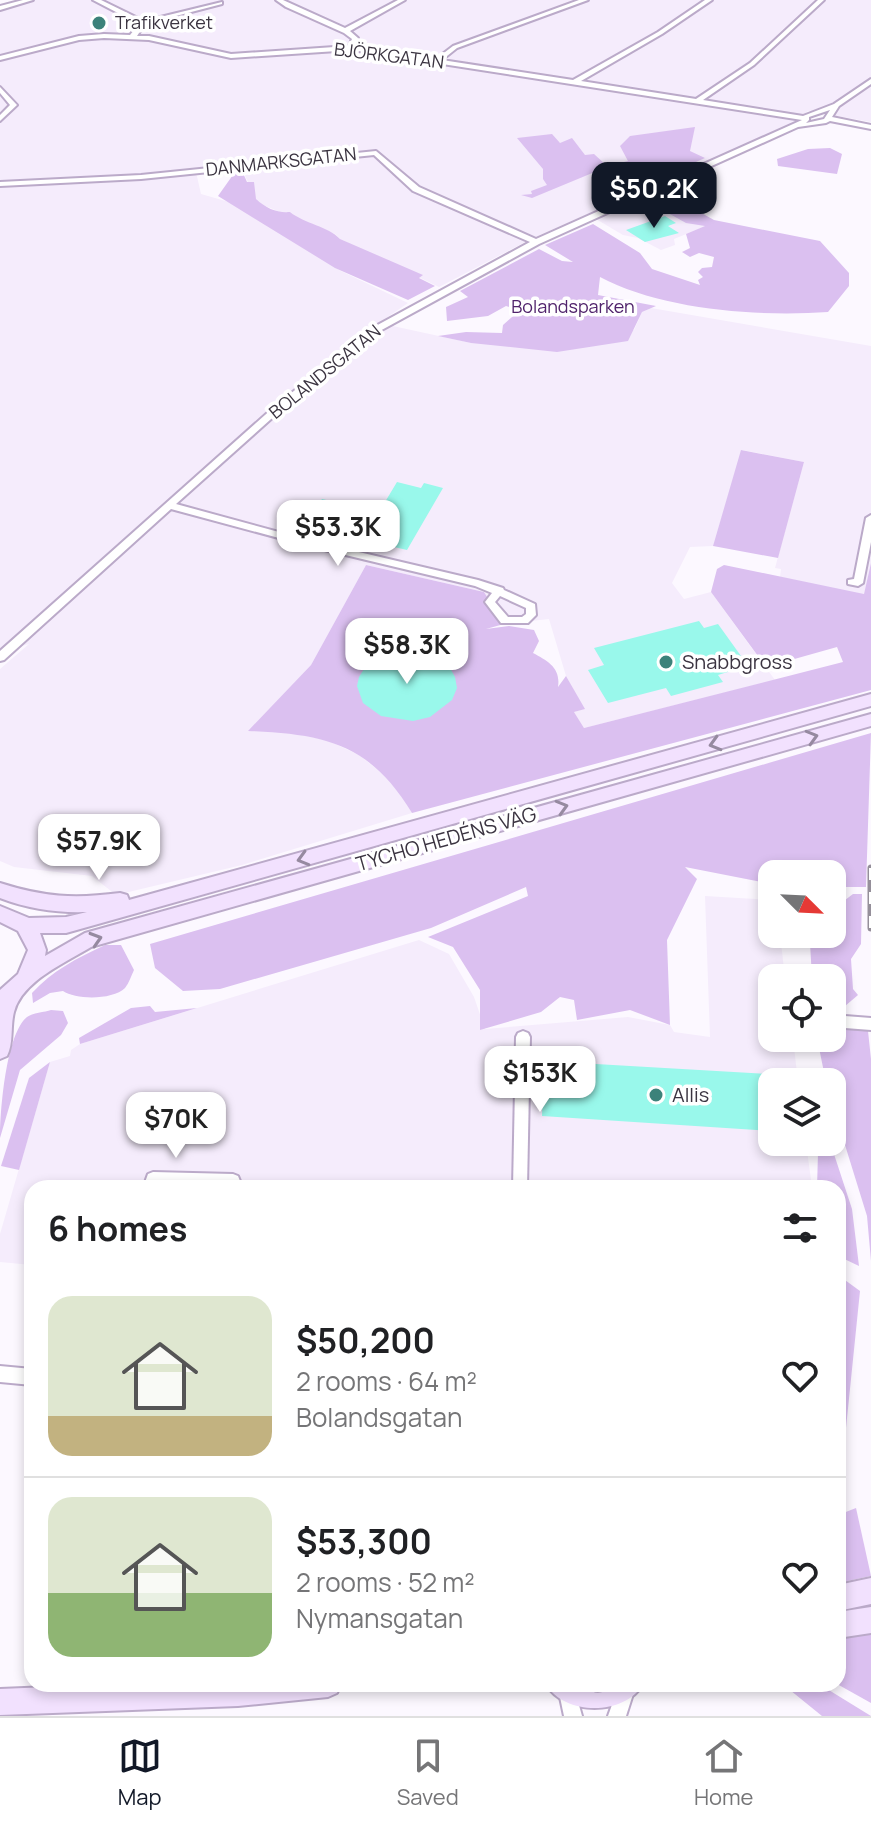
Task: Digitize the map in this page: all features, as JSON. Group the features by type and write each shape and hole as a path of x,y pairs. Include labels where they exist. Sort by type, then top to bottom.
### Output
{"main road":[{"name":"TYCHO HEDÉNS VÄG","path":"27,926 43,928 66,925 871,700"},
{"name":"TYCHO HEDÉNS VÄG","path":"6,997 28,977 85,941 871,720"},
{"path":"0,890 53,907 84,906 194,890"},
{"path":"0,914 15,918 27,926 34,937 37,950 28,977"},
{"path":"0,1050 6,997"},
{"path":"846,1596 871,1591"},
{"path":"846,1624 871,1620"},
{"path":"0,1702 248,1692"},
{"path":"562,1694 580,1704 604,1707 628,1693"}],"street":[{"path":"0,8 30,0"},
{"path":"96,0 143,23"},
{"path":"279,0 310,17 347,30 355,38 352,48"},
{"path":"347,30 402,0"},
{"path":"437,61 455,47 585,0"},
{"path":"575,82 660,33 709,0"},
{"path":"699,100 752,64 821,0"},
{"path":"133,36 143,23 220,3"},
{"name":"BJÖRKGATAN","path":"0,58 79,38 133,36 231,56 352,48 809,116"},
{"path":"826,119 836,105 871,81"},
{"path":"0,89 14,105 0,119"},
{"name":"BOLANDSGATAN","path":"0,657 317,375 375,330 536,242 790,129 809,116 836,105"},
{"path":"809,116 871,127"},
{"path":"809,116 816,123"},
{"name":"BOLANDSGATAN","path":"790,129 826,119"},
{"name":"DANMARKSGATAN","path":"0,184 141,177 376,153 416,189 536,242"},
{"path":"168,505 499,590 531,606 531,615 524,621 505,621 490,602 499,590"},
{"path":"852,582 858,583 871,518"},
{"path":"846,1022 871,1024"},
{"path":"520,1180 523,1037"},
{"path":"153,1180 193,1180"},
{"path":"0,1374 24,1376"}],"shaded area":[{"path":"30,0 871,0 871,122 808,111 793,123 531,239 439,287 335,234 301,221 290,212 280,212 263,205 256,200 241,167 196,172 201,194 229,202 341,271 408,303 379,323 471,343 634,330 642,312 651,308 871,346 871,563 864,595 780,577 781,569 775,568 804,462 742,450 713,546 690,547 672,583 684,599 711,592 775,680 584,728 574,712 584,709 566,676 549,619 504,624 484,592 366,565 311,665 249,731 288,732 329,741 359,755 393,782 412,813 242,865 116,895 92,876 14,867 0,861 0,669 29,644 0,652 0,8"},
{"path":"641,199 706,226 674,239 675,245 661,250 638,238 623,235 596,219"},
{"path":"705,896 758,899 758,948 782,948 783,964 758,964 758,1052 795,1052 796,1068 758,1068 758,1156 808,1156 811,1180 24,1180 24,1264 0,1262 0,1234 50,1062 70,1056 71,1050 80,1044 419,940 449,954 474,997 485,1029 628,1017 670,1025 674,1032 710,1037"}],"green space":[{"path":"695,127 690,151 705,158 639,187 602,169 532,198 521,195 532,194 531,191 547,185 543,179 543,169 517,138 552,134 560,143 572,138 585,155 594,154 607,166 628,161 620,146 630,136"},
{"path":"830,148 842,154 837,174 778,166 777,159 808,149"},
{"path":"242,171 247,182 254,182 256,199 264,205 276,211 290,212 340,239 423,275 419,278 435,286 408,300 335,268 218,196 235,172"},
{"name":"Bolandsparken","path":"662,191 714,220 820,241 849,273 849,286 828,312 742,312 652,297 600,277 598,295 656,306 642,312 628,341 557,352 471,343 438,336 466,332 502,333 503,325 520,310 506,306 488,316 447,321 446,307 468,297 460,291 539,249 562,261 573,262 545,245 593,224 640,253 652,269 700,285 698,280 703,277 698,272 702,268 712,267 714,257 699,253 690,257 682,252 690,248 686,234 705,226 686,223 643,199"},
{"path":"741,450 804,462 778,558 713,546"},
{"path":"871,563 871,690 412,813 380,772 344,747 301,735 248,731 311,665 366,565 484,592 504,624 486,629 509,626 534,630 539,641 533,653 555,670 558,687 566,676 585,709 574,712 584,728 843,662 837,647 766,667 711,592 717,569 724,565 864,594"},
{"path":"871,733 866,887 846,887 846,860 758,860 758,881 685,867 697,879 667,940 670,1025 630,1010 577,1020 574,1000 560,997 541,1012 480,1030 480,990 453,947 428,937 528,896 526,887 431,928 220,989 183,991 155,968 150,944"},
{"path":"853,894 862,894 861,944 851,959 853,989 858,995 846,1005 846,964 811,964 810,948 846,948 846,899"},
{"path":"105,945 121,945 134,970 125,988 112,995 94,997 76,996 63,991 50,993 33,1003 32,993 48,978"},
{"path":"150,1006 155,1012 197,1008 80,1044 79,1038 131,1008"},
{"path":"51,1010 63,1011 68,1023 61,1035 20,1070 0,1138 6,1074 14,1039 27,1017"},
{"path":"846,1029 868,1031 871,1059 871,1261 867,1216 846,1148 846,1068 823,1068 820,1052 846,1052"},
{"path":"50,1062 19,1170 1,1166 29,1078"},
{"path":"818,1156 835,1156 842,1180 817,1180"},
{"path":"846,1191 852,1209 859,1266 846,1260"},
{"path":"846,1281 860,1291 846,1428"},
{"path":"856,1508 871,1576 846,1581 846,1512"},
{"path":"871,1631 871,1703 846,1689 846,1635"},
{"path":"792,1692 832,1692 871,1716 822,1716"}],"building":[{"path":"665,216 676,223 668,226 679,233 645,242 626,230"},
{"path":"397,482 421,488 424,483 443,488 407,550 304,526 322,499 379,512"},
{"name":"Snabbgross","path":"699,621 704,628 718,624 741,656 727,660 734,670 718,675 723,682 671,696 666,688 608,703 588,670 604,665 594,648"},
{"path":"408,651 438,658 449,666 457,688 452,700 430,717 413,721 381,716 363,703 357,686 359,677 380,656"},
{"name":"Allis","path":"544,1061 758,1073 758,1130 542,1116"}],"railway":[{"path":"871,868 871,928"}],"place":[{"name":"Trafikverket","path":"99,23"},
{"name":"Snabbgross","path":"666,662"},
{"name":"Allis","path":"656,1095"}]}
